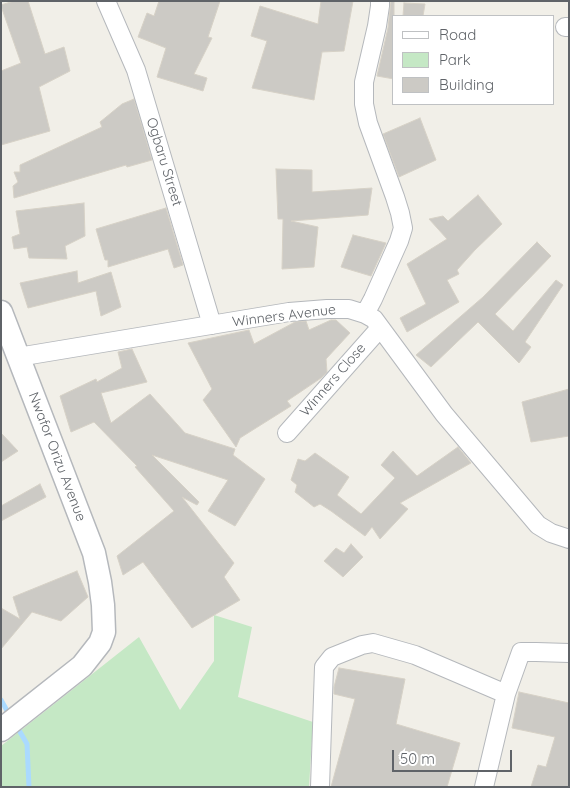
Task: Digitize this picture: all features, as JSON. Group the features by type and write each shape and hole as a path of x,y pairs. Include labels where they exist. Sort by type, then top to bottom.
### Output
{"street":[{"name":"Ogbaru Street","path":"106,1 136,70 212,325"},
{"path":"380,1 377,26 364,82 364,104 368,123 395,197 403,228 399,241 365,314 374,319 444,414 538,525 551,533 569,539"},
{"name":"Winners Avenue","path":"18,357 289,312 348,309 365,314"},
{"name":"Nwafor Orizu Avenue","path":"1,312 94,553 103,605 104,632 100,643 82,666 1,730"},
{"name":"Winners Close","path":"287,433 380,328"},
{"path":"320,787 324,667 332,657 362,645 374,643 415,655 506,694"},
{"path":"484,787 506,694 521,652 569,653"}],"green space":[{"path":"214,615 252,627 238,697 313,722 309,787 1,787 1,746 139,637 180,710 214,661"}],"building":[{"path":"14,1 28,1 45,54 64,47 70,71 39,87 50,131 1,145 1,71 21,63 1,5"},
{"path":"159,1 220,1 208,37 212,38 194,74 207,78 203,91 157,77 166,48 138,37 147,13 154,16"},
{"path":"321,1 353,1 344,51 322,52 314,100 252,88 267,41 251,36 260,6 318,24"},
{"path":"391,1 394,1 394,15 392,15 392,79 377,76 388,28"},
{"path":"404,3 425,4 423,15 403,15"},
{"path":"134,99 152,160 127,167 126,165 14,198 13,186 18,182 14,172 20,172 20,165 102,127 100,122 122,104"},
{"path":"420,118 436,160 399,177 383,134"},
{"path":"276,169 312,170 312,192 372,188 368,215 291,221 318,227 314,267 282,269 283,219 278,219"},
{"path":"478,195 502,224 457,270 459,274 447,280 459,302 407,332 400,318 426,304 407,264 447,239 429,219 443,216 448,221"},
{"path":"84,203 85,236 65,246 67,259 29,258 27,247 14,249 12,237 20,234 16,211"},
{"path":"166,208 183,265 174,268 168,249 108,267 108,260 105,260 96,229"},
{"path":"353,235 386,243 371,276 341,267"},
{"path":"537,242 551,256 495,314 513,331 556,280 563,285 525,342 531,347 519,363 478,322 431,367 416,355 483,297"},
{"path":"77,271 78,283 111,272 121,307 101,316 96,291 28,308 20,283"},
{"path":"331,320 336,320 350,333 326,359 327,372 287,401 291,406 240,438 236,447 203,400 212,389 188,343 249,330 254,344 295,322 306,321 309,330"},
{"path":"132,349 147,382 101,393 111,423 150,394 185,433 235,449 233,455 265,479 235,526 208,511 228,480 152,455 199,502 197,505 182,497 234,563 224,577 240,600 192,628 143,562 123,575 117,556 174,511 135,467 137,466 94,422 71,432 60,396 96,379 97,382 122,368 118,352"},
{"path":"569,389 569,436 531,442 522,402"},
{"path":"1,433 18,451 1,462"},
{"path":"458,447 471,463 400,503 408,509 380,539 372,527 365,536 320,504 314,507 295,492 297,485 291,480 298,459 305,461 315,453 349,477 337,495 361,514 395,478 381,465 393,451 417,476"},
{"path":"40,484 46,497 1,521 1,506"},
{"path":"351,544 363,557 343,577 324,561 336,548 344,553"},
{"path":"77,571 88,597 61,621 32,612 1,649 1,608 20,619 13,597"},
{"path":"339,668 405,679 396,724 460,743 447,787 331,787 355,699 334,694"},
{"path":"519,692 569,703 569,787 531,787 538,765 546,767 555,737 512,728"}],"waterway":[{"path":"1,700 10,716"},
{"path":"16,725 27,744 29,787"}]}
